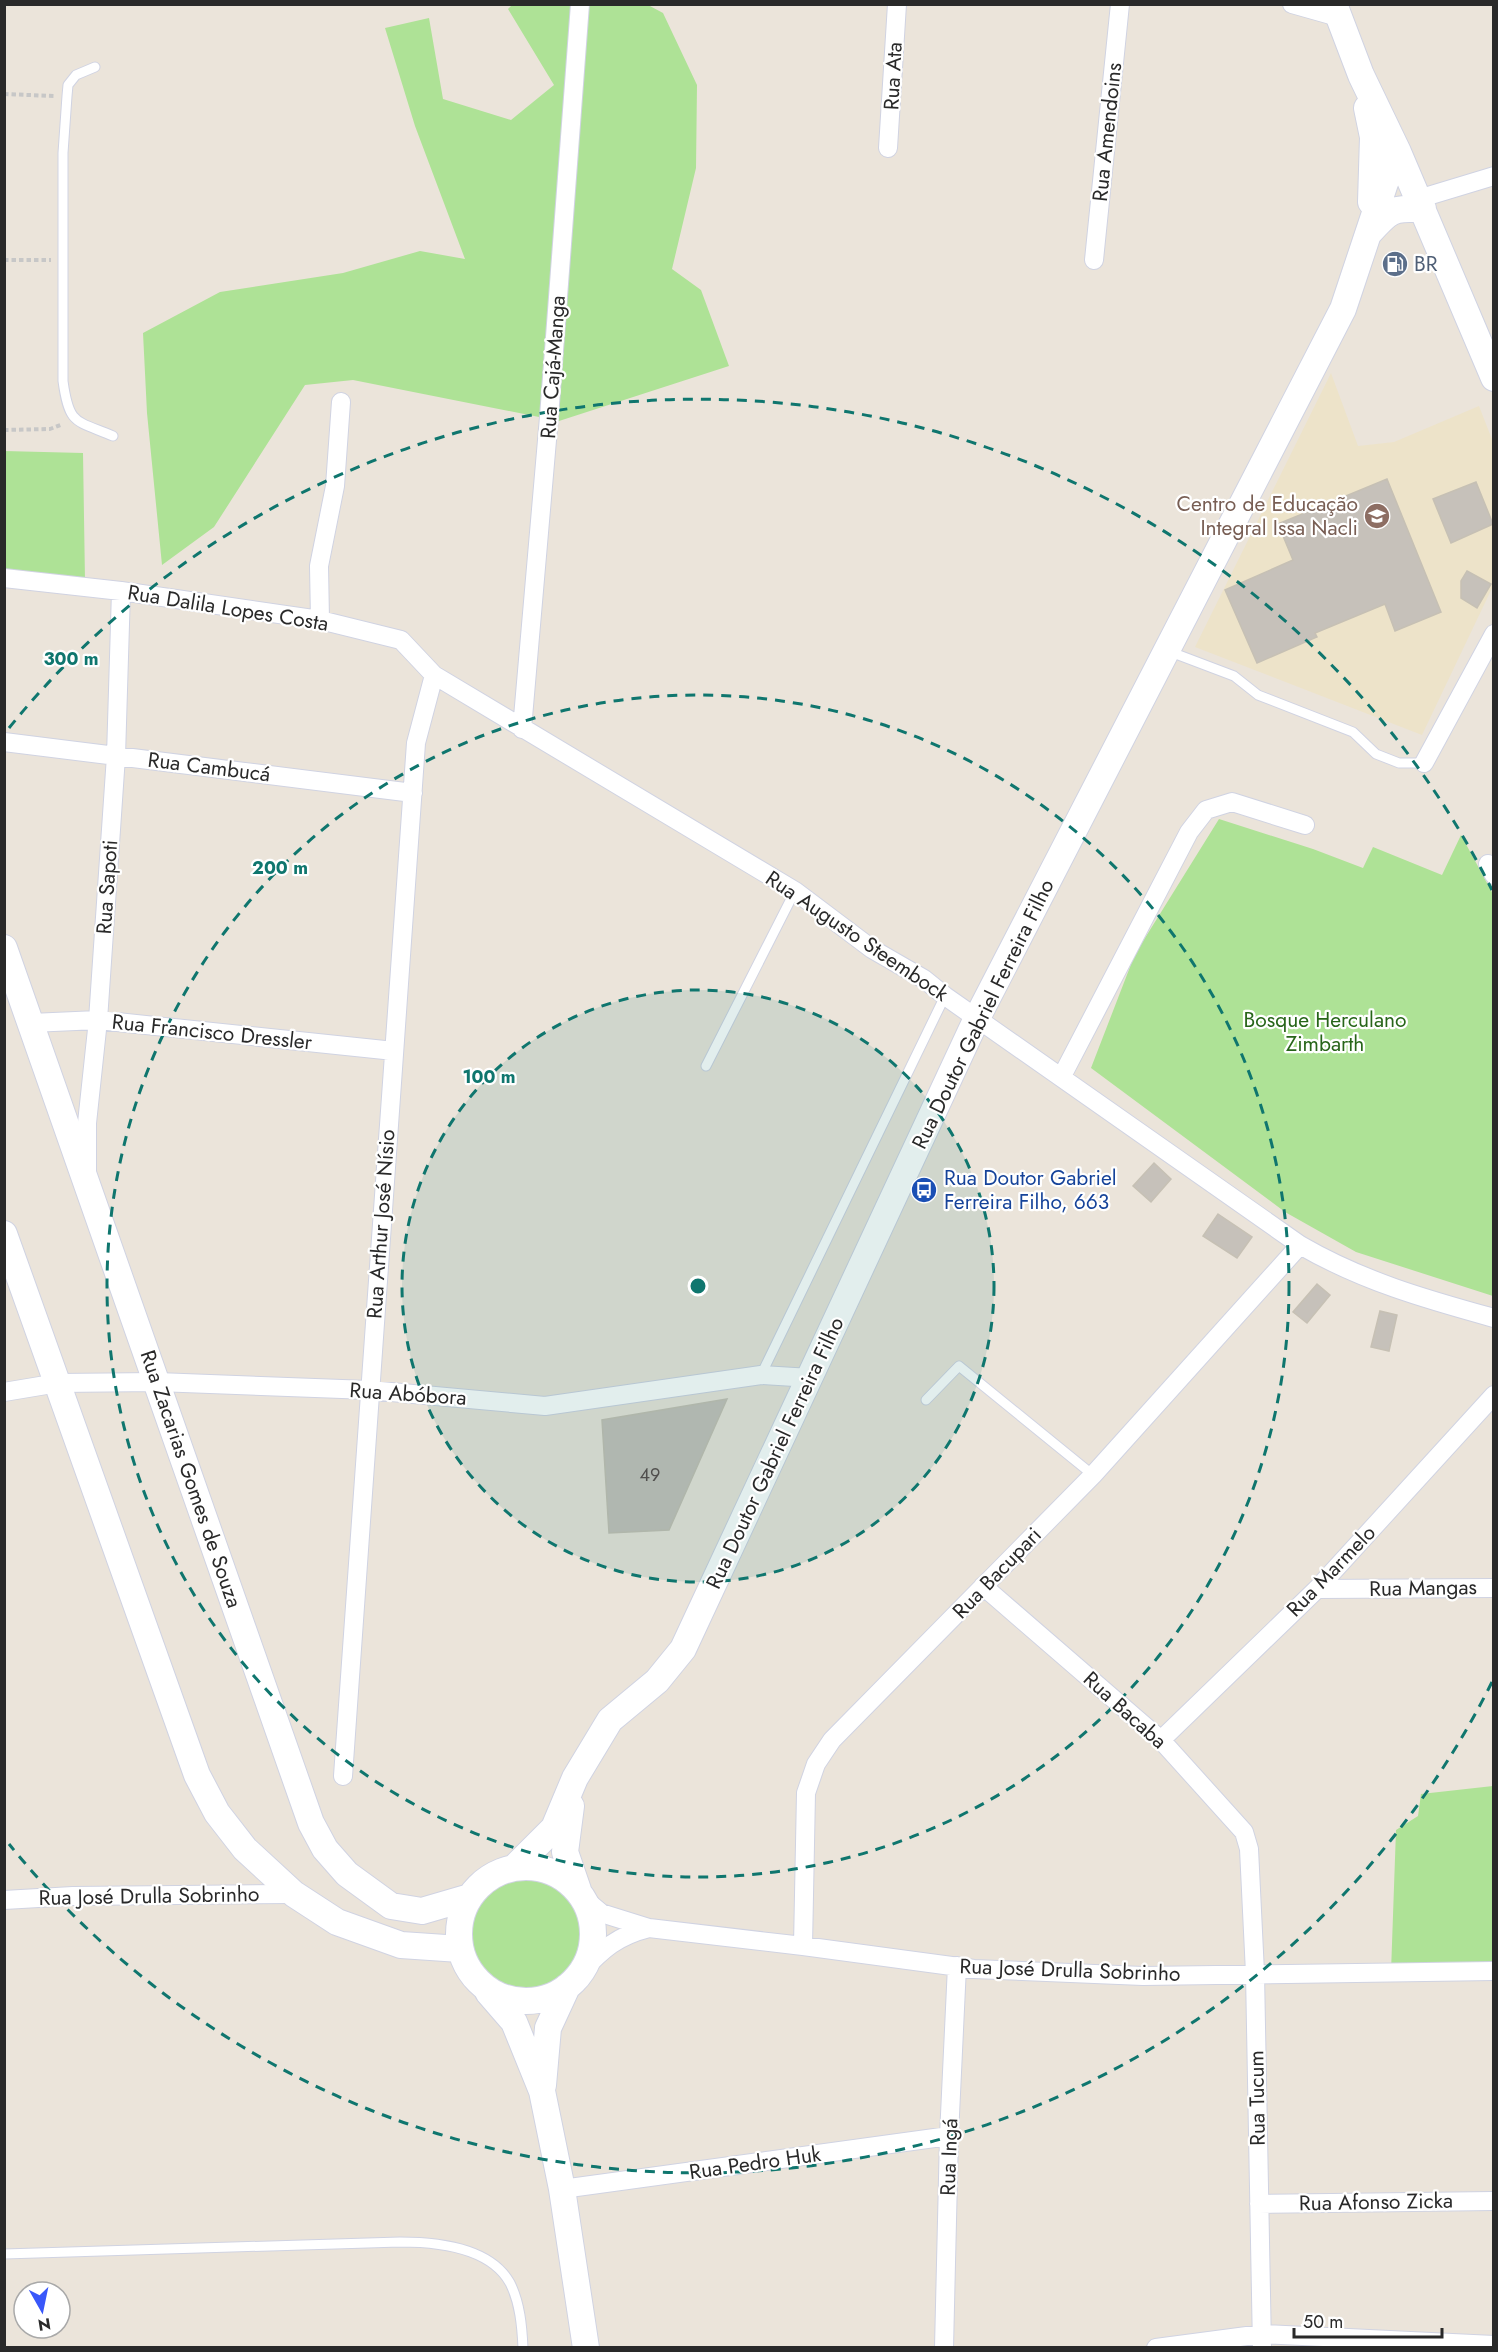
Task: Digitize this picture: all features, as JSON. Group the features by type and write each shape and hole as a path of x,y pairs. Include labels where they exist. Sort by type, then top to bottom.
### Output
{"main road":[{"path":"1336,11 1361,75 1398,152 1494,378"},
{"name":"Rua Doutor Gabriel Ferreira Filho","path":"1361,75 1374,136 1370,233"},
{"name":"Rua Doutor Gabriel Ferreira Filho","path":"514,1868 554,1828 575,1778 610,1720 657,1681 683,1649 977,1018 1343,309 1385,183 1398,152"},
{"path":"1370,233 1384,216 1398,208 1420,204"},
{"name":"Rua Zacarias Gomes de Souza","path":"4,948 311,1823 325,1849 347,1874 391,1906 422,1911 470,1897"},
{"path":"4,1234 197,1775 217,1813 245,1849 294,1894 337,1922 401,1945 460,1950"},
{"name":"Rua Doutor Gabriel Ferreira Filho","path":"575,1778 565,1852 580,1894"},
{"path":"542,2091 548,2028 592,1948 592,1921 580,1894 565,1879 549,1871 532,1867 514,1868 489,1878 470,1897 462,1913 458,1931 460,1950 466,1965 514,2022 542,2091 562,2189 586,2348"},
{"path":"476,1978 491,1991 510,1999 530,2001 549,1997 574,1979"}],"street":[{"name":"Rua Cajá-Manga","path":"522,729 548,429 580,4"},
{"name":"Rua Ata","path":"888,148 897,4"},
{"name":"Rua Amendoins","path":"1094,260 1120,4"},
{"path":"1292,4 1336,11"},
{"path":"1420,204 1494,176"},
{"path":"320,620 322,610 319,566 335,486 341,402"},
{"name":"Rua Dalila Lopes Costa","path":"4,578 120,591 320,620 401,640 435,675"},
{"name":"Rua Sapoti","path":"87,1183 87,1123 98,1020 116,756 120,591"},
{"path":"1424,763 1494,634"},
{"name":"Rua Augusto Steembock","path":"435,675 795,891 873,949 924,979 1300,1245 1336,1265 1385,1285 1494,1318"},
{"name":"Rua Arthur José Nísio","path":"343,1776 416,743 435,675"},
{"name":"Rua Cambucá","path":"4,742 413,793"},
{"path":"1062,1076 1190,832 1206,810 1232,802 1305,825"},
{"name":"Rua Francisco Dressler","path":"31,1023 98,1020 394,1051"},
{"name":"Rua Bacupari","path":"803,1946 806,1793 816,1764 832,1740 1093,1474 1300,1245"},
{"name":"Rua Abóbora","path":"4,1392 58,1383 157,1382 369,1390 545,1406 761,1375 811,1378"},
{"name":"Rua Marmelo","path":"1161,1740 1317,1589 1494,1395"},
{"name":"Rua Bacaba","path":"983,1586 1161,1740 1244,1832 1249,1849"},
{"name":"Rua Mangas","path":"1317,1589 1494,1588"},
{"name":"Rua Tucum","path":"1249,1849 1255,1973 1262,2341"},
{"name":"Rua José Drulla Sobrinho","path":"4,1900 73,1896 294,1894"},
{"name":"Rua José Drulla Sobrinho","path":"580,1894 601,1913 650,1928 974,1969 1143,1976 1494,1971"},
{"name":"Rua José Drulla Sobrinho","path":"574,1979 606,1947 628,1933 650,1928"},
{"name":"Rua Ingá","path":"944,2348 949,2136 957,1966"},
{"name":"Rua Pedro Huk","path":"562,2189 949,2136"},
{"name":"Rua Afonso Zicka","path":"1259,2204 1494,2201"},
{"path":"1156,2348 1262,2341 1494,2345"}],"lane":[{"path":"95,68 76,75 68,85 63,153 63,381 67,408 75,420 113,436"},
{"path":"1168,651 1234,676 1258,695 1353,732 1376,754 1399,763 1424,763"},
{"path":"706,1066 795,891"},
{"path":"761,1375 945,996"},
{"path":"926,1400 959,1365 1093,1474"},
{"path":"4,2254 433,2242 474,2254 492,2263 510,2283 521,2318 523,2348"}],"path":[{"path":"4,94 67,96"},
{"path":"4,260 64,260"},
{"path":"4,430 50,429 75,420"}],"shaded area":[{"name":"Centro de Educação Integral Issa Nacli","path":"1331,373 1358,446 1394,442 1479,406 1493,442 1493,586 1422,735 1195,647"}],"green space":[{"path":"512,5 648,5 663,13 697,85 696,168 672,269 701,290 729,366 559,421 353,380 305,385 214,527 162,565 147,413 143,333 220,292 343,273 420,251 465,259 415,126 385,28 429,18 443,99 511,120 554,85 508,9"},
{"path":"4,451 83,453 85,581 5,569"},
{"name":"Bosque Herculano Zimbarth","path":"1219,819 1313,849 1363,868 1373,847 1442,875 1461,835 1493,894 1493,1296 1356,1252 1285,1212 1091,1068 1135,954"},
{"path":"1493,1786 1493,1971 1391,1972 1396,1830 1418,1816 1421,1794"},
{"path":"526,1879 547,1883 565,1895 577,1913 581,1934 577,1955 565,1973 547,1985 526,1989 505,1985 487,1973 475,1955 471,1934 475,1913 487,1895 505,1883"}],"building":[{"path":"1387,479 1441,612 1395,631 1385,604 1315,633 1317,637 1257,663 1225,590 1293,560 1278,524"},
{"path":"1476,482 1493,524 1451,543 1433,499"},
{"path":"1467,571 1491,584 1477,608 1461,598 1461,581"},
{"path":"1154,1163 1171,1179 1151,1202 1133,1186"},
{"path":"1218,1214 1252,1237 1237,1258 1203,1236"},
{"path":"1317,1284 1330,1295 1307,1323 1293,1312"},
{"path":"1380,1311 1397,1315 1389,1351 1371,1347"},
{"path":"727,1399 669,1530 609,1533 602,1420"}],"place":[{"name":"BR","path":"1395,264"},
{"name":"Centro de Educação Integral Issa Nacli","path":"1377,516"},
{"name":"Rua Doutor Gabriel Ferreira Filho, 663","path":"924,1190"}]}
